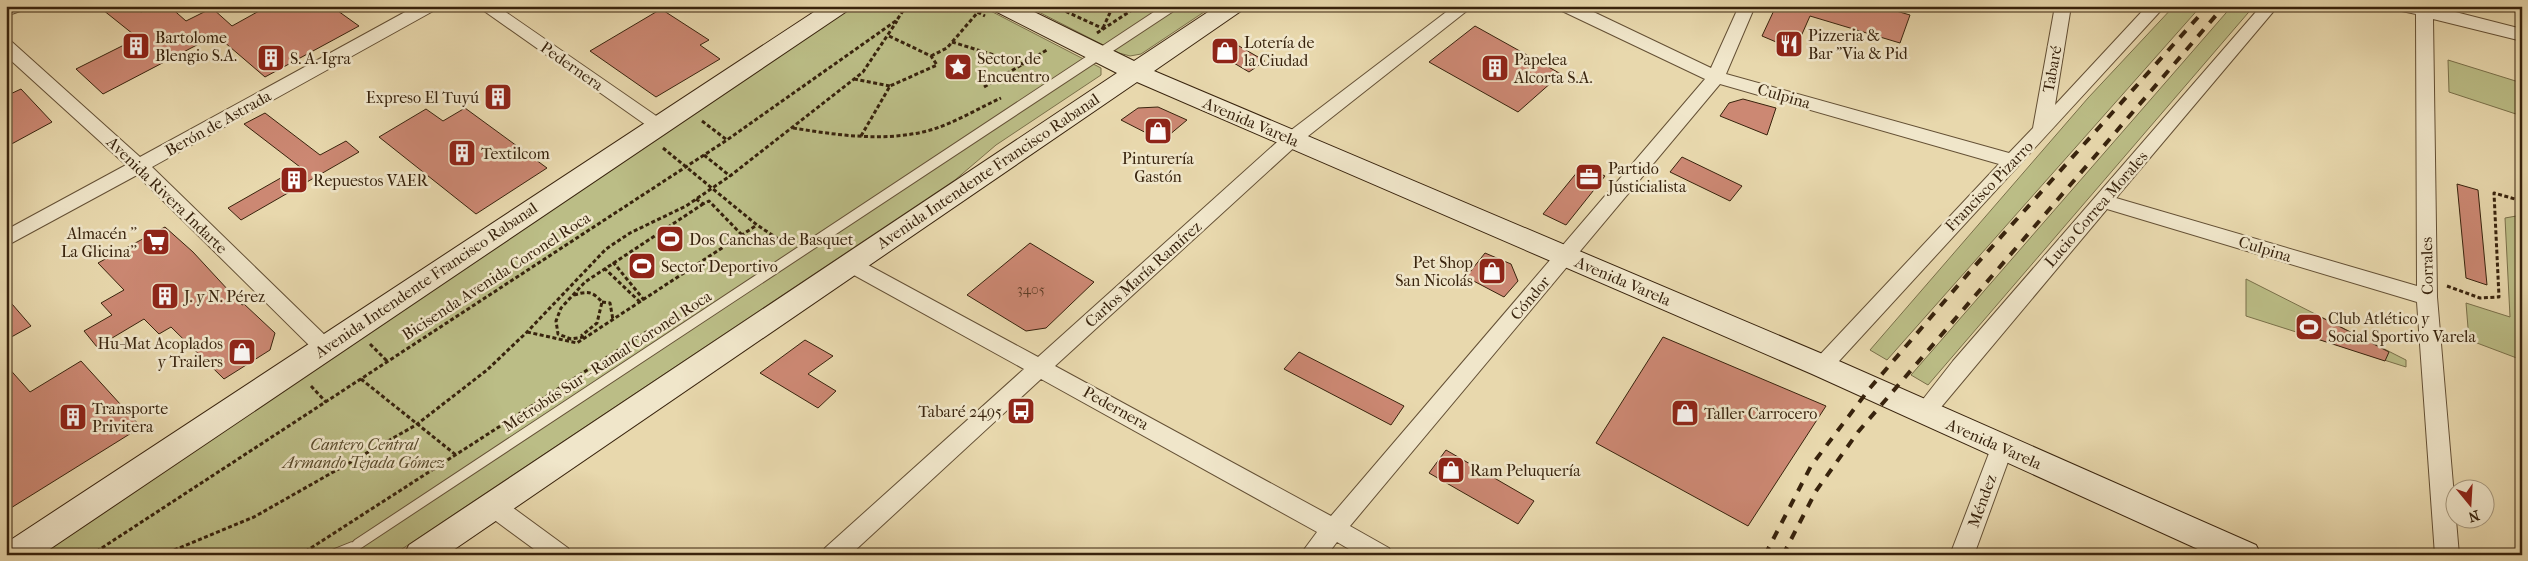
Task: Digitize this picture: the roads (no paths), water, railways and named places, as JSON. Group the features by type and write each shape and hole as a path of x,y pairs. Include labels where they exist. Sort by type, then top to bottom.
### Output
{"main road":[{"name":"Avenida Intendente Francisco Rabanal","path":"14,555 839,6"},
{"name":"Avenida Varela","path":"1003,6 1135,72 1822,366 2244,555"},
{"name":"Avenida Intendente Francisco Rabanal","path":"420,555 1233,6"}],"street":[{"path":"6,11 17,6"},
{"name":"Berón de Astrada","path":"6,238 429,6"},
{"name":"Pedernera","path":"485,6 652,130"},
{"name":"Carlos María Ramírez","path":"832,555 1292,139 1465,6"},
{"name":"Culpina","path":"1566,6 1716,77 2012,161"},
{"name":"Cóndor","path":"1312,555 1716,77 1747,6"},
{"name":"Tabaré","path":"2041,132 2063,6"},
{"name":"Francisco Pizarro","path":"1822,366 2157,6"},
{"name":"Lucio Correa Morales","path":"1924,412 2270,6"},
{"path":"2403,6 2424,8 2522,35"},
{"name":"Corrales","path":"2424,8 2427,288 2447,555"},
{"name":"Avenida Rivera Indarte","path":"6,46 139,166 324,347"},
{"name":"Culpina","path":"2103,201 2427,288"},
{"name":"Pedernera","path":"850,264 1381,555"},
{"name":"Méndez","path":"1962,555 2002,448"},
{"path":"493,506 560,555"}],"lane":[{"name":"Metrobús Sur - Ramal Coronel Roca","path":"332,555 358,544 1172,6"},
{"name":"Metrobús Sur - Ramal Coronel Roca","path":"347,555 358,544"}],"railway":[{"path":"1765,555 1811,466 1870,388 1973,268 2208,6"},
{"path":"1783,555 1816,491 1858,432 2224,6"}],"place":[{"name":"Pizzeria & Bar \"Via & Pid","path":"1789,44"},
{"name":"Bartolome Blengio S.A.","path":"136,46"},
{"name":"Lotería de la Ciudad","path":"1225,51"},
{"name":"S. A. Igra","path":"271,58"},
{"name":"Sector de Encuentro","path":"958,67"},
{"name":"Papelea Alcorta S.A.","path":"1495,68"},
{"name":"Expreso El Tuyú","path":"498,97"},
{"name":"Pinturería Gastón","path":"1158,131"},
{"name":"Textilcom","path":"462,153"},
{"name":"Partido Justicialista","path":"1589,177"},
{"name":"Repuestos VAER","path":"294,180"},
{"name":"Dos Canchas de Basquet","path":"670,239"},
{"name":"Almacén '' La Glicina''","path":"156,242"},
{"name":"Sector Deportivo","path":"642,266"},
{"name":"Pet Shop San Nicolás","path":"1492,271"},
{"name":"J. y N. Pérez","path":"165,296"},
{"name":"Club Atlético y Social Sportivo Varela","path":"2309,327"},
{"name":"Hu-Mat Acoplados y Trailers","path":"242,352"},
{"name":"Tabaré 2495","path":"1021,411"},
{"name":"Taller Carrocero","path":"1685,413"},
{"name":"Transporte Privitera","path":"73,417"},
{"name":"Ram Peluquería","path":"1451,470"}],"park label":[{"name":"Cantero Central Armando Tejada Gómez","path":"364,453"}]}
